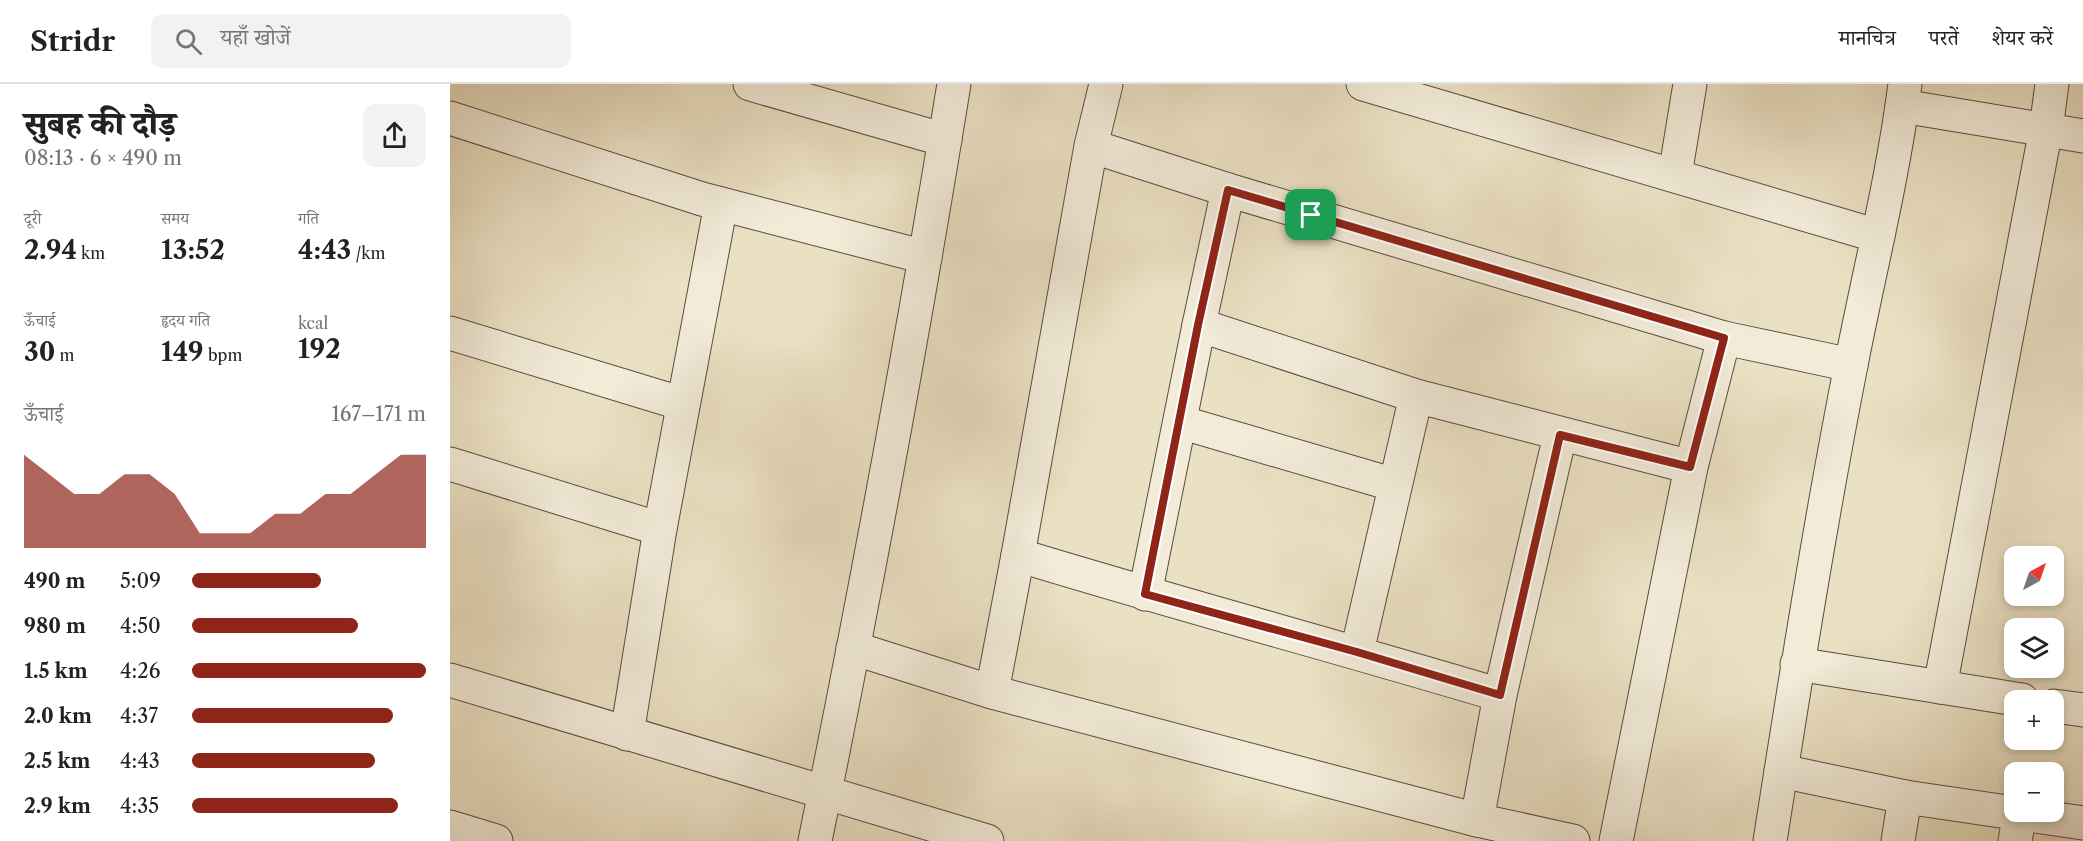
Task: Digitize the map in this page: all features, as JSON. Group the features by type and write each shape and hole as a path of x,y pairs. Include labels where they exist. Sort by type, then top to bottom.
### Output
{"street":[{"path":"750,84 945,140"},
{"path":"815,841 925,257 954,84"},
{"path":"992,692 1090,146 1106,84"},
{"path":"1363,84 1878,236"},
{"path":"1675,175 1690,84"},
{"path":"1940,687 2046,129 2052,84"},
{"path":"1770,841 1797,664 1851,365 1904,95 2083,136"},
{"path":"450,118 721,204 925,257"},
{"path":"1090,146 1228,190 1724,338 1851,365"},
{"path":"1145,594 1198,325 1228,190"},
{"path":"627,734 660,529 721,204"},
{"path":"1198,325 1416,396 1690,467"},
{"path":"450,333 684,404"},
{"path":"1616,841 1690,467 1724,338"},
{"path":"1357,652 1416,396"},
{"path":"1180,422 1395,485"},
{"path":"1477,820 1500,695 1560,435"},
{"path":"450,464 660,529"},
{"path":"1018,555 1145,594 1357,652 1500,695"},
{"path":"853,648 992,692 1477,820 1573,841"},
{"path":"1797,664 2004,697"},
{"path":"450,680 824,793 944,835 987,841"},
{"path":"2064,707 2083,710"},
{"path":"1781,771 1905,796 2018,827 2083,823"},
{"path":"1898,841 1905,796"},
{"path":"450,826 496,841"}],"route":[{"path":"1228,190 1311,215 1724,338 1690,467 1560,435 1500,695 1357,652 1145,594 1198,325 1228,190"}]}
